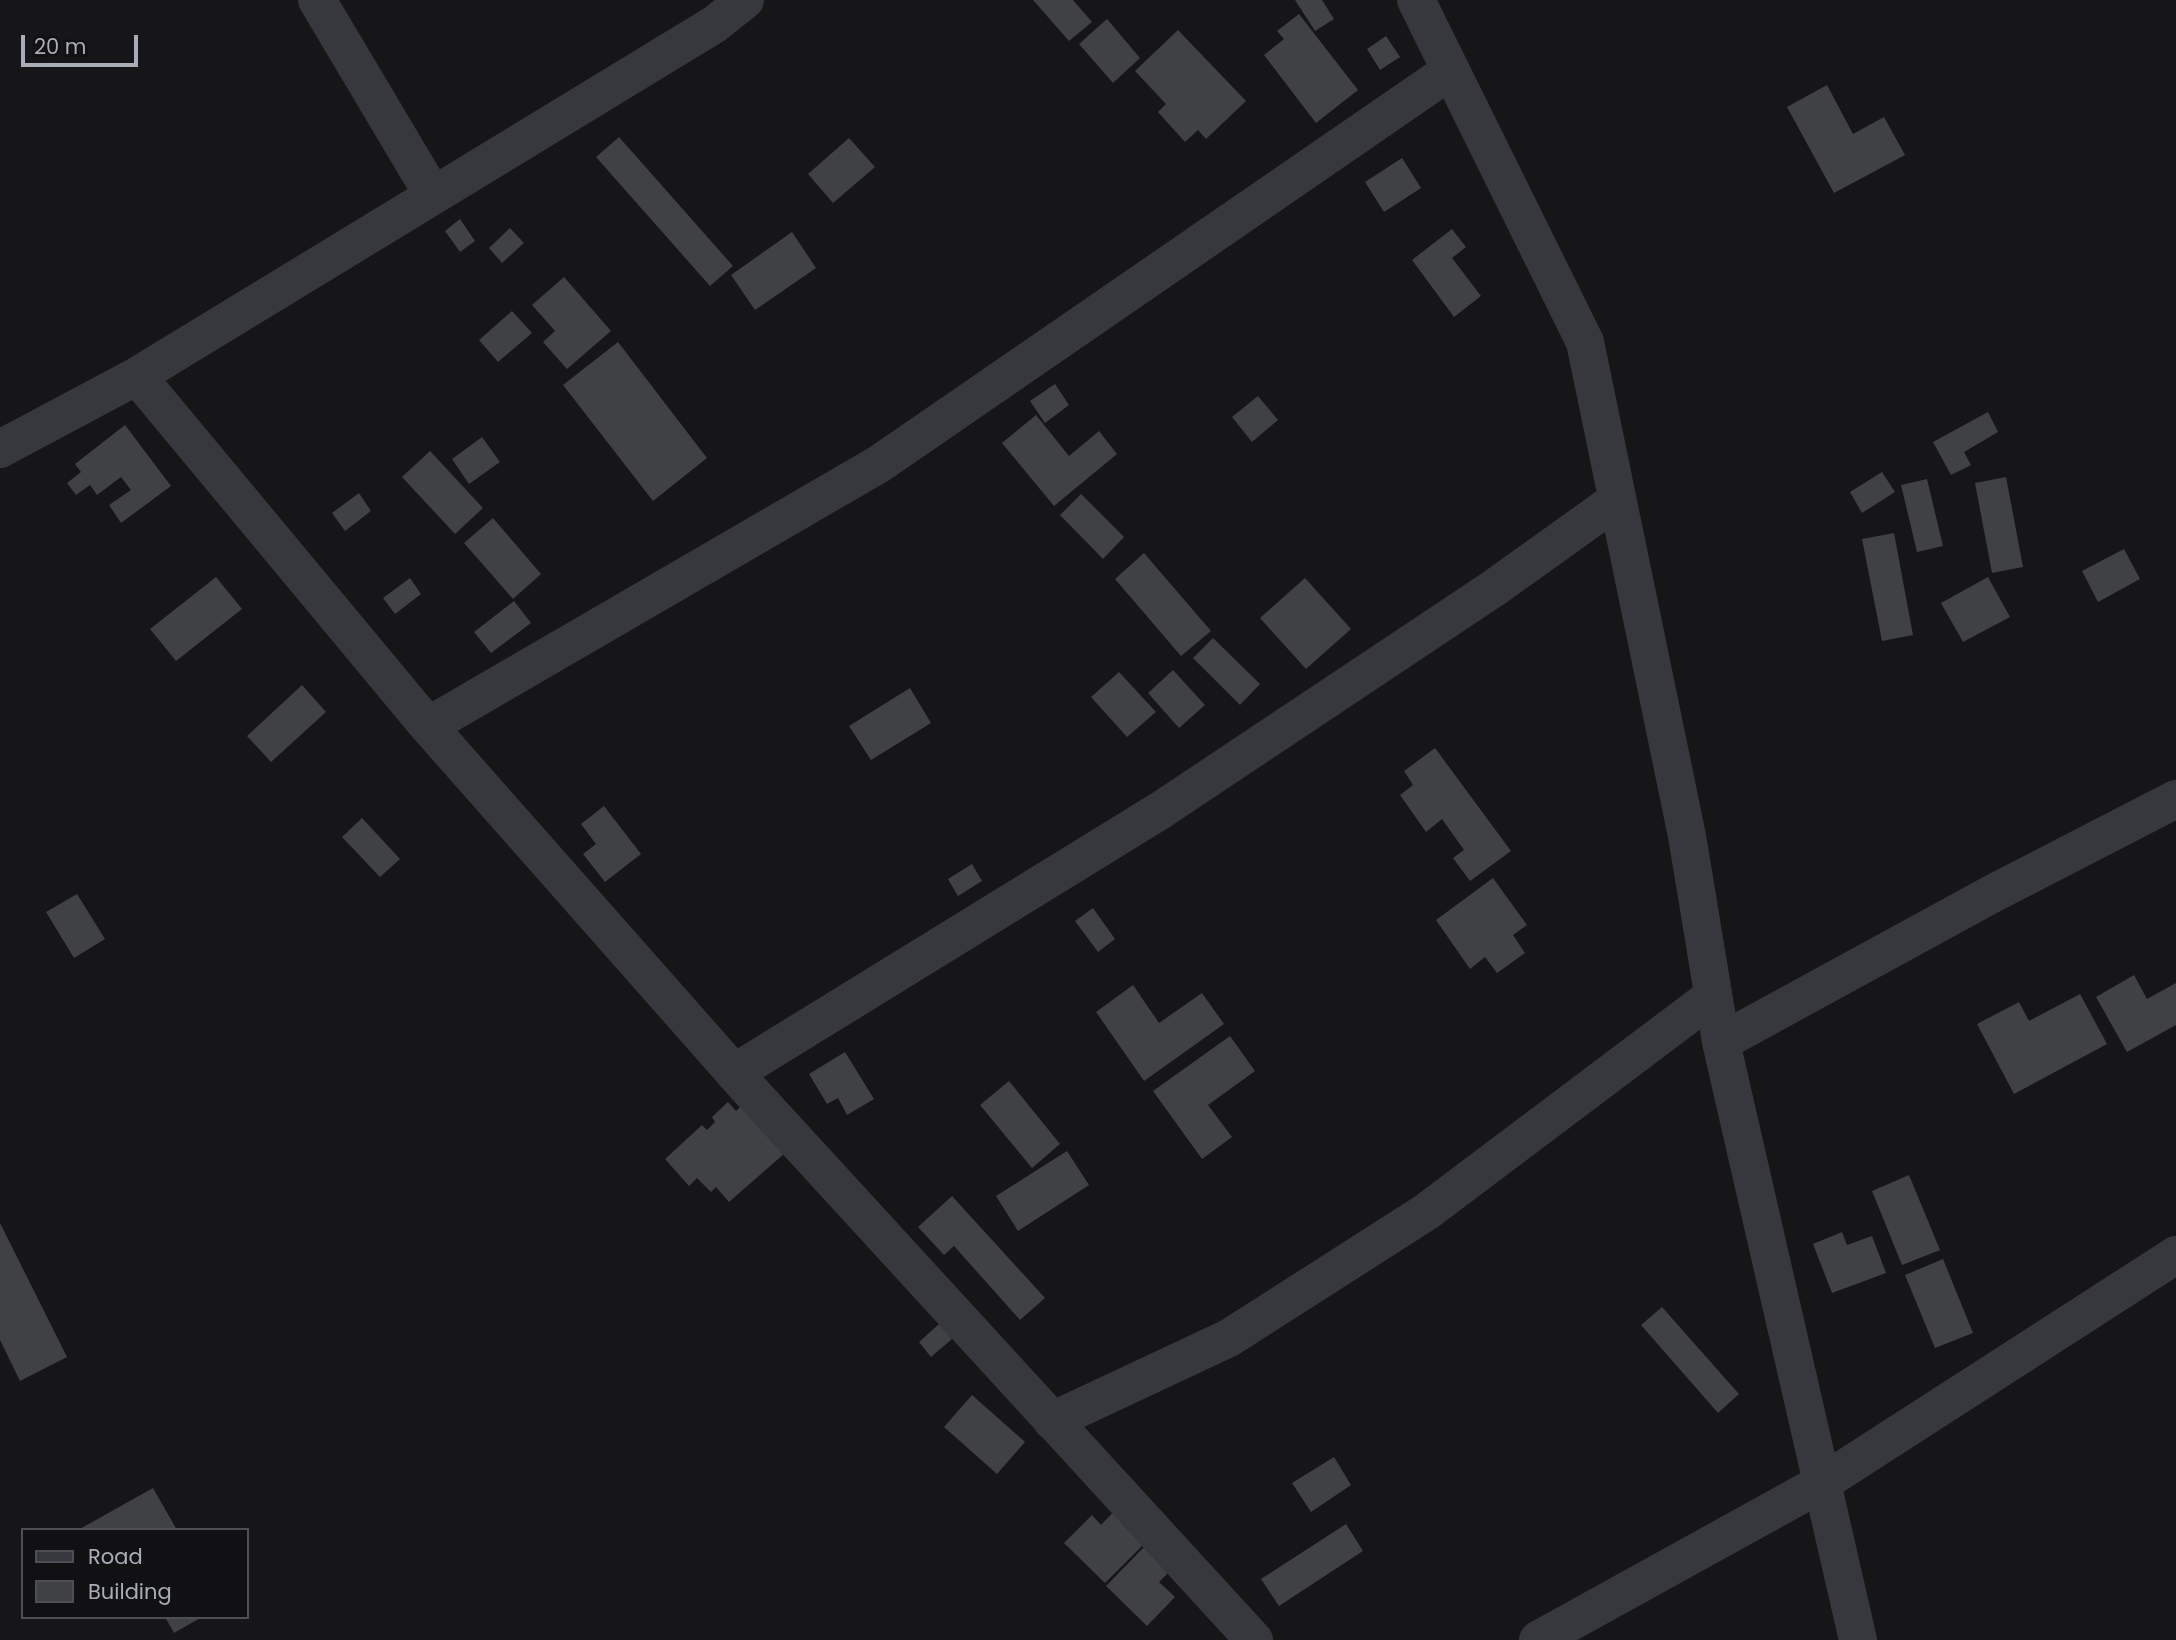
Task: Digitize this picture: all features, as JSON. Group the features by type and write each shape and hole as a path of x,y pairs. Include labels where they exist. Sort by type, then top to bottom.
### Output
{"street":[{"path":"317,0 433,195"},
{"path":"0,449 137,376 433,195 707,12 745,0"},
{"path":"1416,0 1585,342 1687,836 1721,1042 1858,1640"},
{"path":"428,726 879,464 1450,71"},
{"path":"137,376 428,726 734,1073 1254,1640"},
{"path":"734,1073 1161,810 1494,588 1617,500"},
{"path":"1721,1042 1990,895 2176,799"},
{"path":"1052,1420 1229,1338 1414,1219 1713,996"},
{"path":"1538,1640 1822,1483 2176,1255"}],"building":[{"path":"1033,0 1073,0 1092,22 1069,41"},
{"path":"1295,0 1322,0 1334,19 1315,31"},
{"path":"1299,14 1358,90 1316,123 1264,55 1284,39 1277,31"},
{"path":"1107,19 1140,58 1113,83 1079,44"},
{"path":"1178,30 1246,101 1206,139 1198,130 1185,142 1158,112 1166,104 1135,71"},
{"path":"1386,36 1400,57 1380,70 1367,49"},
{"path":"1827,85 1853,134 1884,117 1905,155 1834,193 1787,107"},
{"path":"619,137 733,266 710,286 596,157"},
{"path":"849,138 875,167 833,203 808,174"},
{"path":"1402,158 1421,188 1384,212 1365,182"},
{"path":"460,219 475,241 460,252 445,231"},
{"path":"510,228 524,243 502,263 489,248"},
{"path":"1452,229 1466,247 1452,258 1481,296 1454,317 1412,260"},
{"path":"792,232 816,268 755,310 731,275"},
{"path":"564,277 611,331 567,369 543,342 555,331 532,305"},
{"path":"512,311 532,333 498,362 479,340"},
{"path":"618,342 707,458 653,501 563,385"},
{"path":"1055,384 1069,405 1045,423 1030,401"},
{"path":"1258,396 1278,420 1252,442 1232,417"},
{"path":"1988,412 1998,432 1964,452 1971,465 1951,475 1933,442"},
{"path":"1036,415 1069,456 1099,431 1117,454 1054,506 1002,443"},
{"path":"125,425 171,486 121,523 109,505 131,490 121,477 97,495 90,485 76,495 67,483 81,472 75,464"},
{"path":"482,437 500,462 469,484 452,459"},
{"path":"430,451 483,508 455,534 402,477"},
{"path":"1882,472 1895,492 1862,513 1850,492"},
{"path":"2006,477 2023,567 1992,573 1975,483"},
{"path":"1927,479 1943,546 1917,552 1901,485"},
{"path":"359,493 371,511 345,531 332,513"},
{"path":"1081,494 1124,537 1103,559 1060,515"},
{"path":"493,518 541,574 513,599 464,543"},
{"path":"1894,533 1913,635 1882,641 1862,539"},
{"path":"2124,549 2140,579 2098,602 2082,571"},
{"path":"1144,553 1211,631 1181,656 1115,579"},
{"path":"216,577 242,609 176,661 150,629"},
{"path":"1988,577 2010,617 1963,642 1941,603"},
{"path":"410,578 421,594 395,614 383,598"},
{"path":"1305,578 1351,629 1306,669 1260,618"},
{"path":"514,601 531,623 491,653 474,632"},
{"path":"1213,638 1260,684 1240,705 1193,658"},
{"path":"1173,670 1205,705 1179,728 1148,693"},
{"path":"1119,672 1156,712 1127,737 1091,697"},
{"path":"302,685 326,712 271,762 247,736"},
{"path":"910,688 931,723 871,760 849,726"},
{"path":"1435,748 1511,851 1470,881 1453,858 1464,850 1442,819 1426,832 1400,795 1413,785 1404,771"},
{"path":"604,806 641,854 605,882 583,854 596,844 581,824"},
{"path":"362,818 400,859 380,877 342,837"},
{"path":"972,864 982,881 958,896 948,879"},
{"path":"1493,878 1527,925 1513,935 1525,953 1497,973 1485,957 1470,969 1436,920"},
{"path":"77,894 105,939 74,958 46,912"},
{"path":"1093,908 1115,939 1098,952 1075,921"},
{"path":"2134,975 2147,999 2176,983 2176,1025 2127,1052 2096,997"},
{"path":"1133,985 1159,1023 1202,993 1224,1024 1144,1081 1096,1012"},
{"path":"2080,994 2107,1044 2014,1094 1977,1024 2019,1002 2029,1021"},
{"path":"1230,1036 1255,1071 1208,1105 1232,1137 1202,1159 1153,1091"},
{"path":"845,1052 874,1099 847,1115 838,1098 827,1104 809,1074"},
{"path":"1009,1081 1060,1144 1032,1168 980,1105"},
{"path":"728,1102 736,1111 742,1105 785,1153 729,1202 716,1187 711,1192 697,1178 689,1186 665,1159 702,1125 707,1130 715,1122 712,1117"},
{"path":"1067,1151 1089,1185 1018,1231 996,1196"},
{"path":"1909,1175 1940,1250 1902,1265 1872,1191"},
{"path":"952,1196 1045,1298 1020,1320 954,1246 944,1255 918,1227"},
{"path":"0,1223 67,1357 20,1381 0,1340"},
{"path":"1842,1232 1847,1245 1872,1236 1886,1273 1832,1293 1813,1244"},
{"path":"1943,1259 1973,1333 1935,1348 1905,1275"},
{"path":"1662,1307 1739,1394 1718,1413 1641,1325"},
{"path":"939,1324 952,1339 931,1357 919,1342"},
{"path":"972,1395 1025,1442 997,1474 944,1427"},
{"path":"1334,1457 1351,1485 1311,1512 1292,1483"},
{"path":"153,1488 176,1528 82,1528"},
{"path":"1116,1509 1147,1541 1105,1583 1064,1543 1092,1515 1101,1525"},
{"path":"1346,1524 1363,1551 1279,1606 1261,1579"},
{"path":"1145,1546 1170,1571 1159,1582 1175,1597 1147,1626 1106,1586"},
{"path":"166,1619 198,1619 174,1633"}]}
